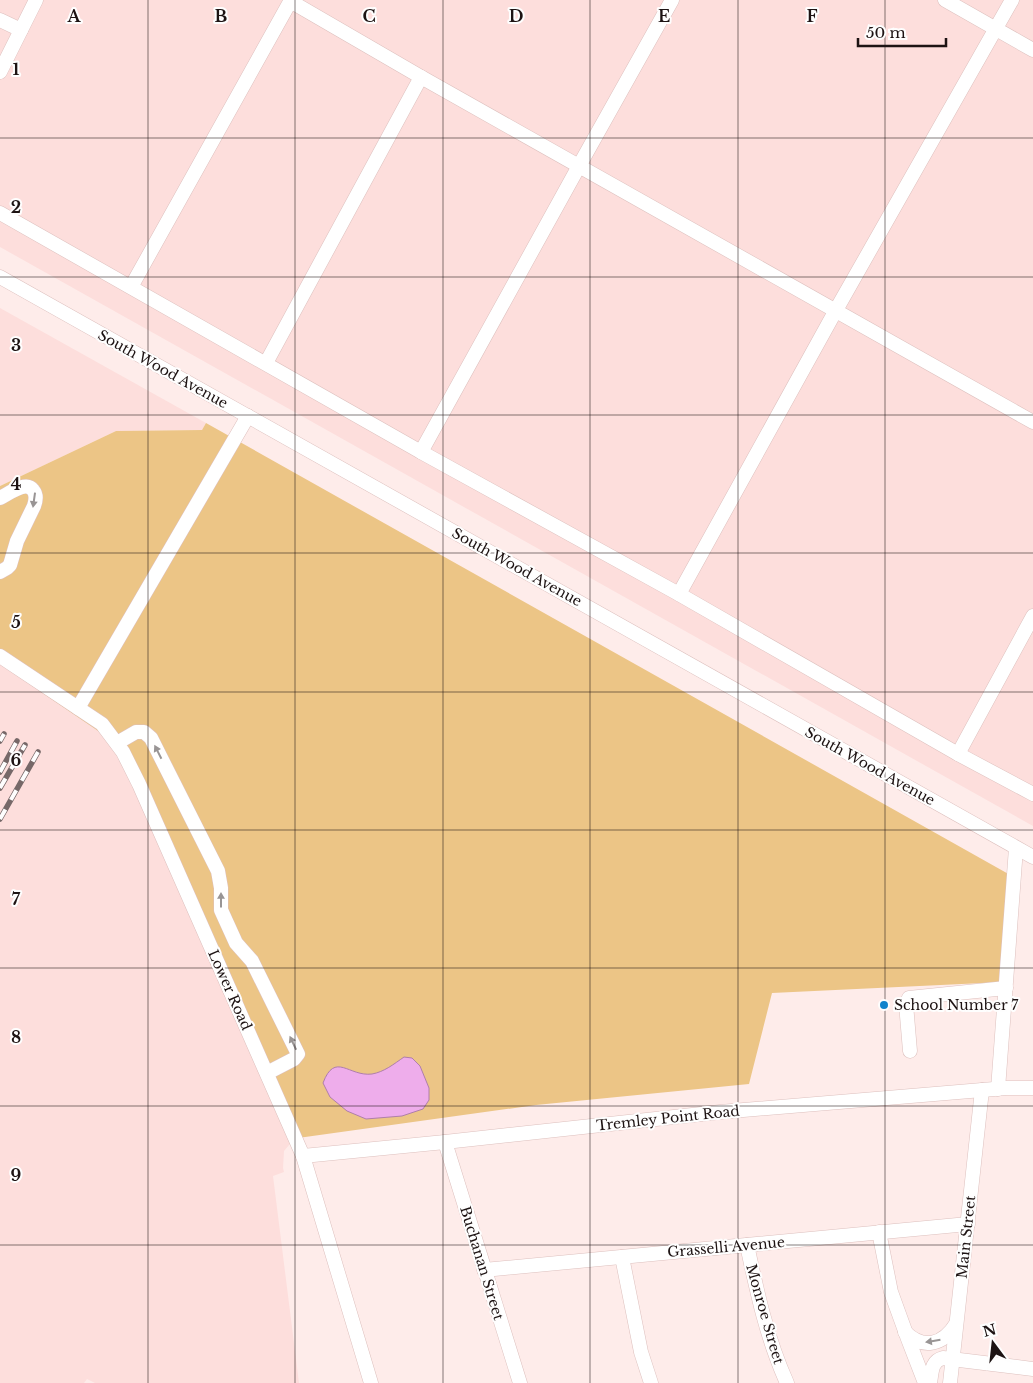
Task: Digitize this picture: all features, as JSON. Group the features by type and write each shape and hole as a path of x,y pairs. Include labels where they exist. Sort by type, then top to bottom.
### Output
{"street":[{"path":"0,72 36,0"},
{"path":"421,452 672,0"},
{"path":"945,0 1033,50"},
{"path":"679,594 836,310 1012,0"},
{"path":"131,287 291,1 421,77 1033,422"},
{"path":"0,20 21,30"},
{"path":"266,363 421,77"},
{"path":"0,213 421,452 679,594 958,754 1033,794"},
{"name":"South Wood Avenue","path":"0,277 1033,858"},
{"path":"78,708 248,416"},
{"path":"0,498 23,486 32,488 36,494 36,500 17,541 10,564 0,572"},
{"path":"958,754 1033,616"},
{"name":"Lower Road","path":"0,656 102,724 123,752 139,784 303,1156 371,1383"},
{"path":"117,743 136,732 144,732 151,738 218,871 222,888 221,910 236,943 252,961 298,1054 294,1059 267,1073"},
{"path":"998,1088 1016,848"},
{"path":"910,1051 906,1004 909,998 1006,988"},
{"name":"Tremley Point Road","path":"303,1156 720,1112 998,1088 1033,1088"},
{"name":"Main Street","path":"950,1383 982,1090"},
{"name":"Buchanan Street","path":"445,1142 520,1383"},
{"name":"Grasselli Avenue","path":"484,1270 968,1224"},
{"path":"879,1232 891,1292 925,1383"},
{"name":"Monroe Street","path":"747,1245 759,1300 778,1363 787,1383"},
{"path":"622,1257 641,1352 651,1383"},
{"path":"905,1332 916,1341 926,1343 938,1342 950,1334 957,1324"},
{"path":"930,1383 935,1361 943,1358 952,1363 1033,1369"},
{"path":"937,1383 952,1363"}],"shaded area":[{"path":"0,0 1033,0 1033,826 0,247"},
{"path":"0,308 206,423 202,430 116,431 0,486"},
{"path":"206,423 1012,876 1004,982 772,993 749,1084 536,1105 298,1138 120,746 0,664 0,486 116,431 202,430"},
{"path":"0,664 120,746 295,1138 284,1151 284,1172 273,1176 299,1383 95,1383 87,1379 84,1383 0,1383"},
{"path":"404,1057 412,1058 420,1066 429,1088 429,1100 423,1109 402,1116 366,1119 347,1111 330,1097 323,1083 332,1069 338,1067 364,1074 372,1074 385,1070"}],"railway":[{"path":"0,741 4,734"},
{"path":"0,772 17,741"},
{"path":"0,788 25,745"},
{"path":"0,819 38,752"}],"place":[{"name":"School Number 7","path":"884,1005"}]}
